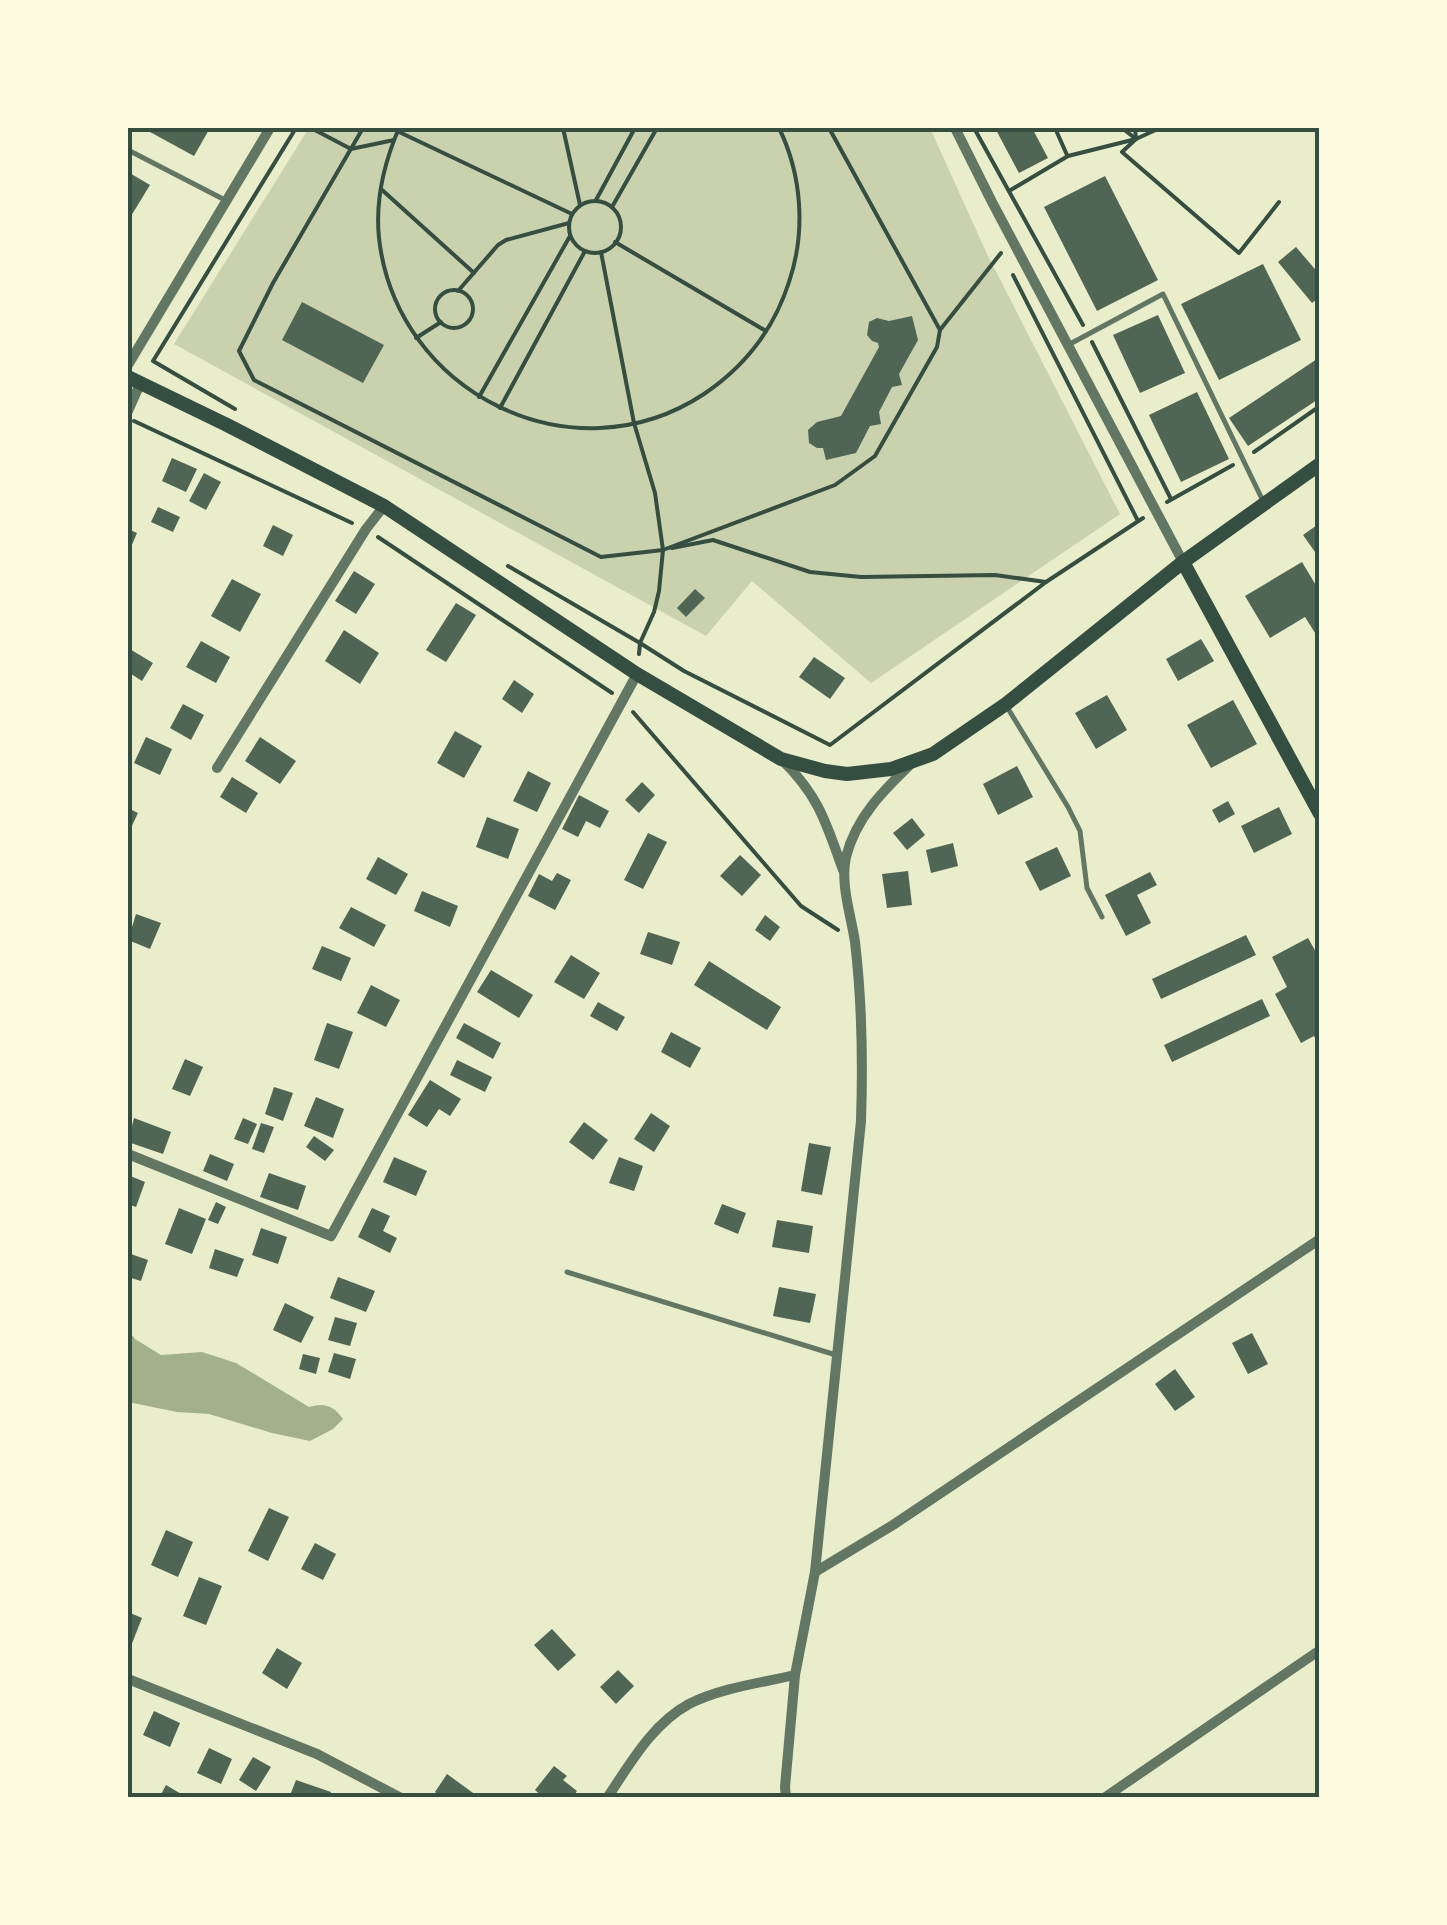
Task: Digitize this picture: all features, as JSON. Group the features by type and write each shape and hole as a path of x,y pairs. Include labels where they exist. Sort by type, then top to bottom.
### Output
{"main road":[{"path":"134,380 384,506 637,674 781,760 847,774 869,773 933,754 1006,704 1183,562 1320,464"},
{"path":"1183,562 1320,814"}],"street":[{"path":"128,365 270,128"},
{"path":"955,128 1183,562"},
{"path":"128,410 134,380"},
{"path":"217,768 384,506"},
{"path":"128,1154 331,1236 637,674"},
{"path":"781,760 815,798 845,875"},
{"path":"786,1798 795,1674 816,1572 862,1090 862,1039 845,861 876,798 912,763"},
{"path":"816,1572 893,1525 1320,1239"},
{"path":"1104,1798 1320,1650"},
{"path":"607,1798 640,1749 671,1716 710,1696 795,1674"},
{"path":"128,1678 317,1754 401,1798"}],"lane":[{"path":"128,150 225,200"},
{"path":"1068,345 1163,294 1264,504"},
{"path":"1006,704 1080,831 1087,888 1102,917"},
{"path":"567,1272 838,1356"}],"path":[{"path":"246,415 153,361 296,128"},
{"path":"311,128 351,148 394,140"},
{"path":"363,128 273,283 239,351 254,380 601,557 712,540 810,572 861,577 995,575 1046,582"},
{"path":"563,128 580,205"},
{"path":"596,200 635,128"},
{"path":"612,207 656,128"},
{"path":"572,214 398,129 380,188 379,236 391,290 416,338 436,362 456,381 500,408 530,420 586,428 614,427 668,412 694,400 739,366 766,331 785,296 799,242 798,186 792,158 779,128"},
{"path":"829,128 940,330"},
{"path":"974,128 1088,334 1171,500"},
{"path":"1054,128 1068,156"},
{"path":"1122,128 1136,139"},
{"path":"1136,128 1136,139 1122,152 1239,253 1279,202"},
{"path":"992,202 1068,156 1136,139 1160,128"},
{"path":"380,188 474,272"},
{"path":"596,200 612,207 621,230 616,242 601,252 585,251 574,243 569,223 580,205 596,200"},
{"path":"458,291 470,299 472,313 470,320 450,328 436,313 438,299 458,291 498,245 569,223"},
{"path":"479,397 570,236"},
{"path":"616,242 766,331"},
{"path":"500,408 585,251"},
{"path":"601,252 663,550 659,592 640,643 637,674"},
{"path":"663,550 835,485 875,456 936,346 940,330 1001,253"},
{"path":"1010,270 1138,521"},
{"path":"416,338 441,322"},
{"path":"503,564 684,671 830,745 1046,582 1156,509 1243,460 1320,406"},
{"path":"128,418 366,529 623,700 802,906 854,941"}],"shaded area":[{"path":"309,128 930,128 987,254 1120,514 871,683 752,581 706,636 174,344"},
{"path":"128,1330 161,1355 202,1352 236,1363 309,1407 329,1406 343,1419 310,1441 209,1414 128,1402"}],"building":[{"path":"153,128 210,128 194,156 150,132"},
{"path":"995,128 1032,128 1048,158 1019,173"},
{"path":"128,172 150,185 128,221"},
{"path":"1105,176 1158,280 1097,311 1044,207"},
{"path":"1296,247 1320,275 1320,297 1312,303 1278,262"},
{"path":"1263,264 1301,340 1219,380 1181,304"},
{"path":"302,302 384,345 363,383 282,340"},
{"path":"1158,315 1185,373 1140,393 1113,335"},
{"path":"912,316 918,340 899,374 902,385 892,387 879,412 881,424 870,426 856,453 826,460 823,448 809,443 808,430 817,422 841,416 879,347 867,335 869,322"},
{"path":"1320,357 1320,398 1248,446 1229,418"},
{"path":"1197,392 1229,459 1181,482 1149,415"},
{"path":"172,458 197,469 186,492 162,481"},
{"path":"204,473 221,482 206,510 189,501"},
{"path":"158,507 180,517 173,532 151,522"},
{"path":"1320,523 1320,549 1315,552 1303,535"},
{"path":"273,525 293,535 283,556 263,546"},
{"path":"128,529 137,533 128,554"},
{"path":"1302,562 1320,592 1320,635 1305,617 1270,638 1245,596"},
{"path":"354,571 375,584 356,614 335,601"},
{"path":"232,579 261,594 240,632 211,616"},
{"path":"695,589 705,598 686,617 677,608"},
{"path":"456,603 476,615 446,662 426,650"},
{"path":"344,630 379,653 360,684 325,661"},
{"path":"1201,639 1214,661 1178,681 1166,659"},
{"path":"201,641 230,657 216,683 186,667"},
{"path":"128,648 153,663 142,681 128,672"},
{"path":"814,657 845,678 830,699 799,677"},
{"path":"514,680 534,694 522,713 502,699"},
{"path":"1107,695 1127,730 1096,749 1075,713"},
{"path":"1233,700 1257,744 1211,768 1187,725"},
{"path":"183,704 204,715 191,740 170,728"},
{"path":"455,731 482,746 464,778 437,763"},
{"path":"146,737 172,749 160,775 134,763"},
{"path":"260,737 296,761 280,784 245,761"},
{"path":"1017,766 1033,797 998,815 983,784"},
{"path":"528,771 551,783 537,812 513,801"},
{"path":"232,777 258,793 246,813 220,797"},
{"path":"642,782 655,795 639,813 625,800"},
{"path":"579,795 609,811 600,828 586,821 578,837 562,829"},
{"path":"1228,801 1235,814 1219,823 1212,810"},
{"path":"1279,807 1292,834 1254,853 1241,826"},
{"path":"128,808 138,813 128,834"},
{"path":"487,817 519,829 508,859 476,847"},
{"path":"912,818 925,835 907,850 893,833"},
{"path":"648,833 667,842 643,889 624,880"},
{"path":"953,843 958,866 931,873 926,850"},
{"path":"1057,847 1071,876 1040,891 1025,862"},
{"path":"740,855 761,875 742,896 720,876"},
{"path":"378,857 408,874 396,895 366,879"},
{"path":"908,871 912,905 887,908 882,874"},
{"path":"1150,872 1157,885 1137,895 1151,923 1126,936 1105,895"},
{"path":"557,873 571,880 555,910 528,896 539,874 552,881"},
{"path":"422,891 458,906 450,927 414,911"},
{"path":"351,907 386,925 374,947 339,928"},
{"path":"136,914 161,923 150,949 128,940"},
{"path":"765,915 780,927 770,941 755,930"},
{"path":"648,932 680,942 672,965 640,954"},
{"path":"1246,935 1256,955 1161,999 1152,979"},
{"path":"1308,938 1320,959 1320,1047 1314,1036 1301,1043 1275,994 1287,987 1272,957"},
{"path":"322,946 351,958 341,981 312,969"},
{"path":"571,955 600,973 584,999 554,982"},
{"path":"709,961 781,1007 767,1030 694,985"},
{"path":"491,970 533,995 519,1018 477,992"},
{"path":"371,985 400,1000 386,1027 357,1013"},
{"path":"1262,999 1270,1016 1172,1062 1164,1045"},
{"path":"598,1002 625,1017 617,1031 590,1016"},
{"path":"327,1023 353,1032 339,1069 314,1060"},
{"path":"464,1023 501,1043 493,1059 456,1038"},
{"path":"671,1032 701,1048 690,1068 661,1052"},
{"path":"185,1059 203,1067 190,1096 172,1089"},
{"path":"457,1060 492,1077 485,1092 450,1075"},
{"path":"430,1080 461,1099 450,1116 439,1109 427,1127 408,1115"},
{"path":"274,1087 293,1093 283,1121 265,1114"},
{"path":"316,1097 344,1109 333,1138 304,1126"},
{"path":"651,1113 670,1126 654,1152 634,1139"},
{"path":"134,1118 171,1132 163,1154 128,1142"},
{"path":"243,1118 257,1124 248,1144 234,1139"},
{"path":"584,1122 608,1140 593,1160 569,1142"},
{"path":"261,1123 274,1127 264,1153 252,1149"},
{"path":"314,1136 334,1150 325,1161 306,1147"},
{"path":"809,1143 831,1147 822,1195 801,1191"},
{"path":"210,1154 234,1164 227,1181 203,1171"},
{"path":"394,1157 427,1171 416,1196 383,1182"},
{"path":"619,1157 643,1166 634,1191 609,1183"},
{"path":"269,1173 306,1186 298,1210 260,1197"},
{"path":"128,1175 145,1182 136,1207 128,1204"},
{"path":"216,1202 226,1207 218,1224 208,1220"},
{"path":"722,1204 746,1213 738,1234 714,1224"},
{"path":"179,1208 206,1219 192,1254 165,1244"},
{"path":"372,1208 390,1216 383,1231 397,1238 390,1253 358,1237"},
{"path":"777,1220 813,1226 809,1253 772,1247"},
{"path":"261,1228 287,1237 278,1264 252,1255"},
{"path":"215,1249 244,1259 237,1277 209,1268"},
{"path":"128,1253 148,1260 141,1281 128,1277"},
{"path":"338,1277 375,1291 366,1312 330,1298"},
{"path":"779,1287 816,1294 810,1323 773,1316"},
{"path":"285,1303 314,1317 301,1343 273,1330"},
{"path":"335,1317 357,1323 350,1346 328,1340"},
{"path":"1252,1333 1268,1364 1248,1374 1232,1343"},
{"path":"334,1353 356,1359 350,1379 328,1372"},
{"path":"303,1354 320,1358 316,1374 299,1369"},
{"path":"1175,1369 1195,1397 1175,1411 1155,1384"},
{"path":"269,1508 289,1517 268,1561 248,1551"},
{"path":"166,1530 193,1542 178,1577 151,1565"},
{"path":"315,1543 336,1554 323,1580 301,1569"},
{"path":"199,1577 222,1586 206,1625 183,1616"},
{"path":"128,1612 142,1618 131,1646 128,1645"},
{"path":"552,1629 576,1655 558,1671 534,1645"},
{"path":"277,1648 302,1663 287,1689 262,1673"},
{"path":"618,1670 634,1686 616,1704 600,1687"},
{"path":"154,1711 180,1723 170,1747 143,1735"},
{"path":"209,1748 232,1759 221,1784 197,1773"},
{"path":"253,1757 271,1767 256,1791 239,1780"},
{"path":"554,1766 577,1791 572,1798 544,1798 535,1790"},
{"path":"447,1774 480,1798 443,1798 435,1792"},
{"path":"296,1780 331,1792 329,1798 289,1798"},
{"path":"166,1785 188,1798 159,1798"}]}
